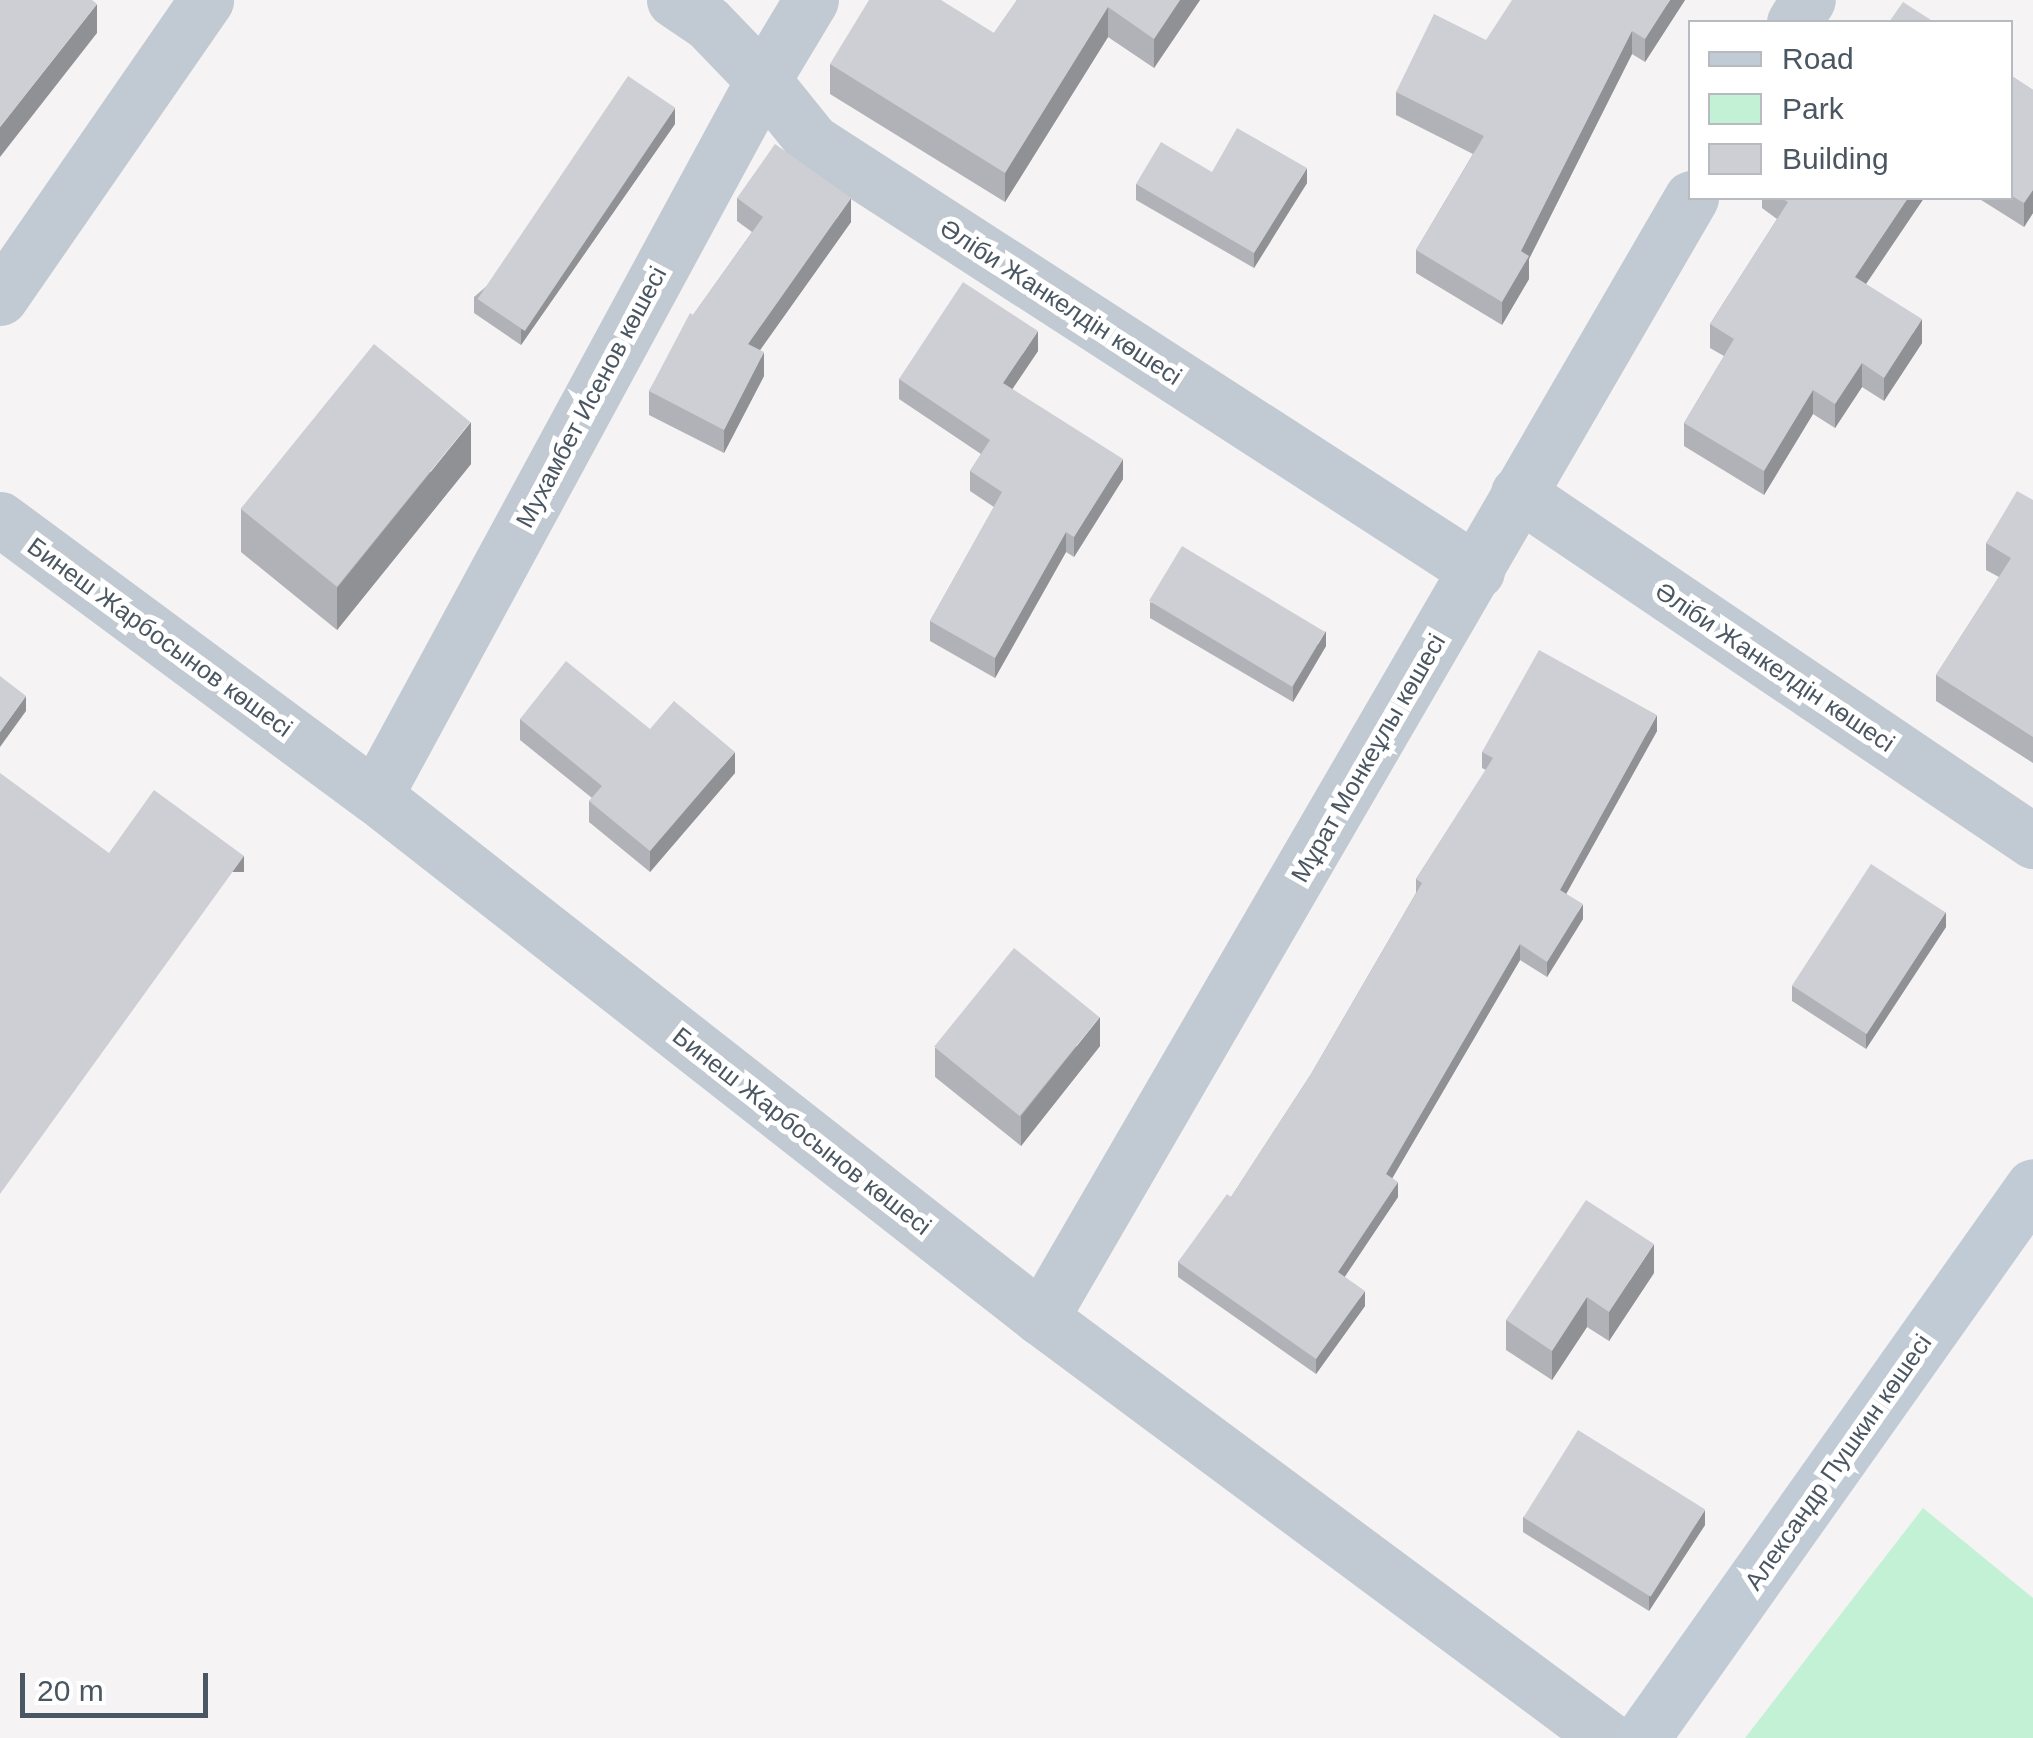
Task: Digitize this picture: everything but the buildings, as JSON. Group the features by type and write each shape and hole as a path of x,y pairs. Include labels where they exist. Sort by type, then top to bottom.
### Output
{"street":[{"path":"0,298 206,0"},
{"name":"Әліби Жанкелдін көшесі","path":"674,0 708,23 763,80 812,141 1477,571"},
{"name":"Мухамбет Исенов көшесі","path":"375,796 763,80 811,0"},
{"name":"Мұрат Монкеұлы көшесі","path":"1042,1318 1691,200"},
{"name":"Әліби Жанкелдін көшесі","path":"1518,493 2033,841"},
{"name":"Бинеш Жарбосынов көшесі","path":"0,519 375,796 1042,1318 1607,1738"},
{"name":"Александр Пушкин көшесі","path":"1642,1738 2033,1186"}],"green space":[{"path":"1923,1508 2033,1598 2033,1738 1745,1738"}]}
